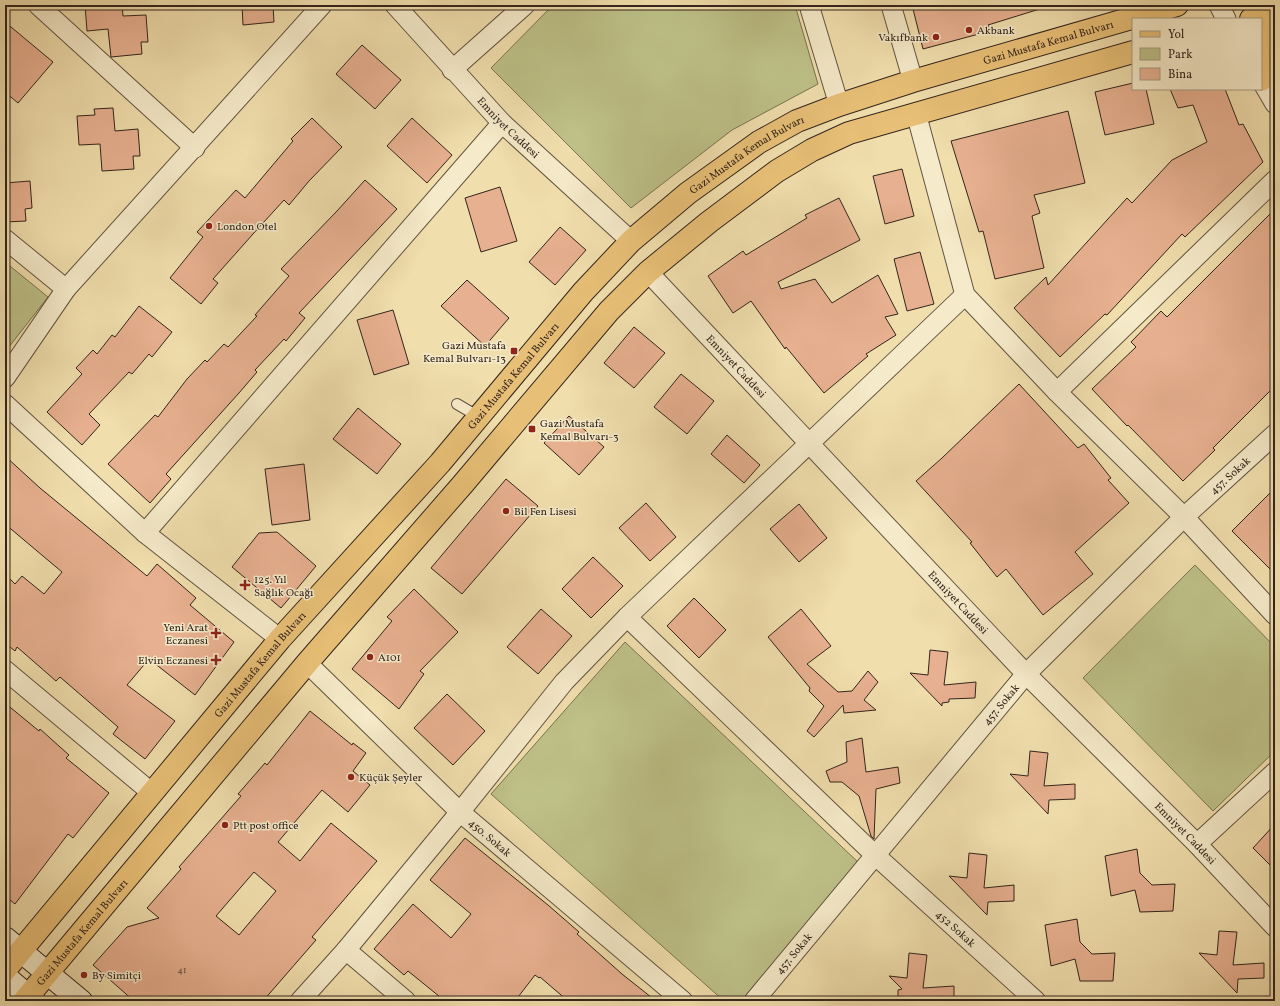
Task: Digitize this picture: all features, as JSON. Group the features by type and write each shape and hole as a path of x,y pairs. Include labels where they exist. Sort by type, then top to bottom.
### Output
{"main road":[{"name":"Gazi Mustafa Kemal Bulvarı","path":"5,970 13,944 152,793 280,639 440,463 583,292 631,241 688,193 759,142 798,121 839,105 913,81 1177,5"},
{"path":"1254,18 1275,12"},
{"path":"1262,64 1263,48 1267,34 1275,19"},
{"name":"Gazi Mustafa Kemal Bulvarı","path":"29,999 48,973 307,663 463,484 609,311 648,272 709,222 777,171 812,150 849,133 1132,52"},
{"path":"13,944 81,1001"},
{"path":"5,976 29,999"}],"street":[{"path":"38,5 195,148"},
{"path":"5,378 66,289 195,148 321,5"},
{"name":"Emniyet Caddesi","path":"395,5 452,70 502,123 631,241"},
{"path":"452,70 525,5"},
{"path":"810,5 839,105"},
{"path":"891,5 913,81"},
{"path":"1219,5 1226,18"},
{"path":"1262,82 1275,104"},
{"path":"916,114 965,295 1057,392 1184,517 1275,615"},
{"path":"145,533 502,123"},
{"path":"1057,392 1275,180"},
{"path":"5,239 66,289"},
{"name":"Emniyet Caddesi","path":"648,272 1026,674 1197,844 1275,927"},
{"path":"300,1001 346,950 460,812 564,682 627,617 965,295"},
{"path":"5,404 145,533 280,639"},
{"name":"457. Sokak","path":"754,1001 1026,674 1184,517 1275,434"},
{"name":"452 Sokak","path":"627,617 875,855 1036,1001"},
{"name":"450. Sokak","path":"307,663 460,812 683,1001"},
{"path":"5,670 152,793"},
{"path":"1197,844 1275,772"},
{"path":"346,950 406,1001"}],"lane":[{"path":"457,404 479,417"}],"green space":[{"path":"553,5 795,5 818,84 732,130 631,208 491,68"},
{"path":"5,262 48,297 5,352"},
{"path":"1195,565 1275,647 1275,751 1213,811 1083,678"},
{"path":"625,642 859,863 744,1001 724,1001 491,794"}],"building":[{"path":"85,5 122,5 123,16 146,15 148,42 141,42 142,54 111,57 108,29 87,31"},
{"path":"242,5 273,5 274,22 243,25"},
{"path":"912,5 1042,5 1043,8 988,25 990,31 923,49"},
{"path":"5,22 53,62 18,103 5,92"},
{"path":"362,45 401,80 375,109 336,74"},
{"path":"1132,83 1132,90 1146,90 1154,124 1105,135 1095,92"},
{"path":"1170,90 1225,90 1239,125 1243,124 1263,162 1185,237 1182,234 1107,315 1105,314 1060,357 1014,308 1046,277 1048,285 1127,198 1132,203 1172,160 1207,142 1193,105 1178,108"},
{"path":"113,108 115,131 138,129 140,156 133,156 134,169 102,171 100,144 79,145 77,116 95,115 94,109"},
{"path":"1068,111 1085,183 1034,195 1040,213 1032,216 1044,268 995,279 983,231 979,232 951,141"},
{"path":"312,118 342,147 309,181 289,205 284,200 253,234 213,279 218,283 201,304 170,278 203,237 197,232 236,190 245,198 293,141 291,139"},
{"path":"412,118 452,155 427,183 387,146"},
{"path":"902,169 914,216 885,224 873,176"},
{"path":"365,180 397,209 299,313 305,318 286,341 284,339 255,370 257,372 166,474 171,479 150,503 108,464 155,415 158,417 187,379 205,360 207,362 224,344 228,347 257,316 255,315 289,276 281,269"},
{"path":"30,181 32,208 25,209 26,221 5,222 5,183"},
{"path":"500,187 517,241 481,252 465,198"},
{"path":"839,198 860,240 778,282 781,289 815,279 832,303 878,275 898,314 885,317 896,335 866,354 868,356 824,393 786,347 785,349 751,301 733,313 708,276 743,251 746,255 807,218 805,215"},
{"path":"1275,209 1275,386 1213,448 1215,450 1183,481 1092,389 1136,347 1131,342 1161,311 1167,317"},
{"path":"560,227 586,250 555,285 529,262"},
{"path":"920,252 934,304 907,311 894,259"},
{"path":"467,280 509,318 485,346 441,306"},
{"path":"139,306 172,332 152,357 149,354 132,374 129,372 89,414 100,425 82,445 47,412 82,374 76,368 93,350 97,354 112,335 115,337"},
{"path":"393,310 409,364 374,375 357,320"},
{"path":"634,327 665,353 634,388 604,363"},
{"path":"681,374 714,401 687,434 654,407"},
{"path":"1019,384 1078,448 1084,444 1111,478 1108,480 1129,503 1075,552 1093,574 1043,615 1006,569 997,577 970,543 972,542 916,481"},
{"path":"358,408 401,444 377,474 333,439"},
{"path":"569,416 604,447 579,475 544,443"},
{"path":"727,435 760,465 744,483 711,454"},
{"path":"5,456 40,488 147,576 157,564 196,598 190,605 234,642 195,695 149,659 127,685 175,721 145,759 113,734 118,727 60,677 56,681 17,647 15,651 5,643 5,574 15,584 22,576 44,594 62,572 5,524"},
{"path":"304,464 310,520 272,525 265,469"},
{"path":"506,479 538,506 462,594 431,568"},
{"path":"1275,488 1275,574 1232,531"},
{"path":"646,503 676,537 650,561 619,528"},
{"path":"799,504 827,538 799,562 770,529"},
{"path":"277,532 316,566 281,608 232,567 259,533"},
{"path":"593,557 623,586 591,618 562,589"},
{"path":"414,589 458,632 420,671 424,674 399,709 352,669 392,621 387,617"},
{"path":"694,598 726,630 699,658 667,626"},
{"path":"541,609 572,636 538,674 507,647"},
{"path":"801,609 831,646 807,664 838,692 852,691 868,671 878,682 864,700 876,710 844,713 843,705 814,737 807,731 824,706 809,691 810,688 768,637"},
{"path":"930,650 948,652 944,685 976,682 975,698 949,699 949,702 942,703 942,706 910,673 928,675"},
{"path":"447,694 485,731 453,765 414,728"},
{"path":"5,703 39,731 40,729 69,755 66,758 109,793 73,838 68,834 15,904 5,896"},
{"path":"310,711 352,745 353,743 366,753 353,771 370,785 348,812 322,790 278,842 300,861 331,823 377,861 312,937 316,940 263,1001 134,1001 93,965 127,927 159,918 147,908 181,869 179,867 241,796 238,794 265,763 267,765","holes":["254,872 276,891 239,935 216,916"]},
{"path":"862,738 866,772 898,767 900,783 876,789 874,839 871,836 859,796 842,782 830,782 826,771 847,762 846,742"},
{"path":"1030,751 1048,753 1044,786 1075,784 1075,799 1049,800 1048,814 1010,774 1028,776"},
{"path":"1275,824 1275,870 1253,848"},
{"path":"465,838 548,905 579,932 577,934 622,974 656,1001 568,1001 540,977 539,978 535,975 515,1001 445,1001 408,971 404,975 374,949 413,904 451,938 471,914 430,880"},
{"path":"1137,849 1140,873 1152,885 1175,884 1173,911 1140,912 1135,890 1111,896 1105,856"},
{"path":"969,853 987,855 984,888 1014,885 1014,901 988,902 987,915 949,876 967,878"},
{"path":"1077,919 1080,942 1092,954 1115,953 1113,981 1080,981 1075,959 1051,966 1045,925"},
{"path":"1219,931 1237,932 1233,965 1264,963 1264,978 1238,979 1237,993 1199,953 1217,955"},
{"path":"909,953 927,955 923,988 954,986 954,1001 898,1001 898,990 902,989 889,976 907,978"}],"place":[{"name":"Akbank","path":"969,30"},
{"name":"Vakıfbank","path":"936,37"},
{"name":"London Otel","path":"209,226"},
{"name":"Gazi Mustafa Kemal Bulvarı-13","path":"514,351"},
{"name":"Gazi Mustafa Kemal Bulvarı-3","path":"532,429"},
{"name":"Bil Fen Lisesi","path":"506,511"},
{"name":"125. Yıl Sağlık Ocağı","path":"245,585"},
{"name":"Yeni Arat Eczanesi","path":"216,633"},
{"name":"A101","path":"370,657"},
{"name":"Elvin Eczanesi","path":"216,660"},
{"name":"Küçük Şeyler","path":"351,777"},
{"name":"Ptt post office","path":"225,825"},
{"name":"By Simitçi","path":"84,975"}]}
